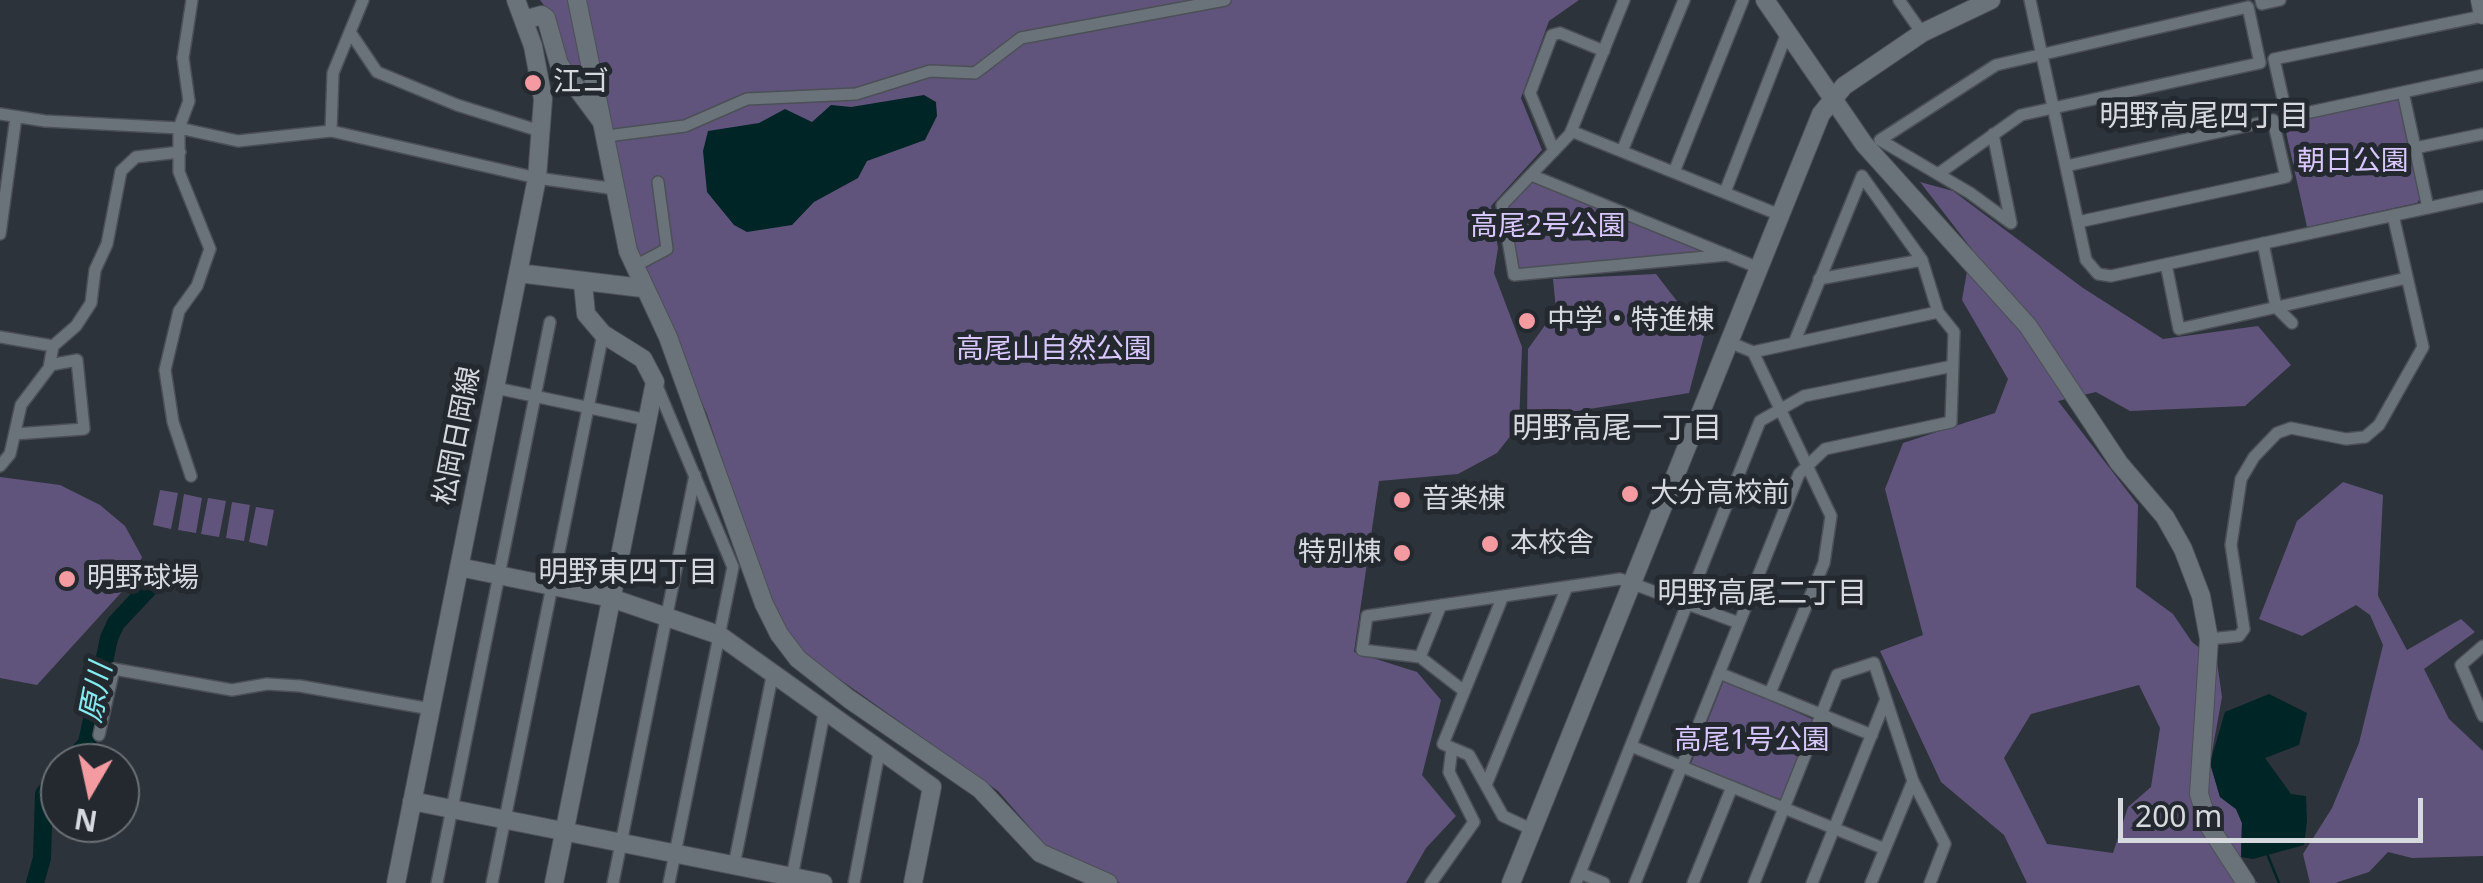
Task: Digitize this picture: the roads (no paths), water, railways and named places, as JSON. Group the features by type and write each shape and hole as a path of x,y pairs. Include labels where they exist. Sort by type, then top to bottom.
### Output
{"street":[{"path":"191,476 173,422 165,370 170,334 179,311 197,286 210,242 180,179 180,128 189,101 183,58 192,0"},
{"path":"331,131 333,73 362,0"},
{"name":"松岡日岡線","path":"396,883 537,178 543,132 540,82 516,0"},
{"path":"577,0 634,267 692,399 764,604 798,659 980,790 1040,853 1108,883"},
{"path":"604,129 685,126 747,99 856,94 930,71 975,73 1021,38 1225,0"},
{"path":"1624,0 1571,131 1502,205 1514,274 1728,255"},
{"path":"1622,151 1684,0"},
{"path":"1674,172 1743,0"},
{"path":"1765,0 1864,144 2016,309 2120,464 2165,517 2194,574 2209,639 2198,794 2209,826 2246,883"},
{"path":"1899,0 1922,33"},
{"path":"1511,883 1815,127 1832,98 1922,33 1992,0"},
{"path":"2030,0 2086,260 2098,274 2111,276 2483,196"},
{"path":"2261,0 2262,4 2280,0"},
{"path":"2480,0 2483,15 2274,59 2287,117 2483,76"},
{"path":"1938,174 1993,134 2021,115 2260,63 2248,7 1985,69 1880,140 2011,223 1993,134"},
{"path":"524,20 542,14 546,18 559,64 604,129"},
{"path":"350,32 377,72 457,105 543,132"},
{"path":"1554,151 1530,94 1552,36 1560,33 1604,51"},
{"path":"1724,192 1788,33"},
{"path":"2403,92 2428,208"},
{"path":"0,114 180,128 238,142 331,131 537,178 616,189"},
{"path":"0,234 3,184 16,117"},
{"path":"2066,166 2273,120 2286,177 2078,222"},
{"path":"1571,131 1780,215"},
{"path":"2415,148 2483,134"},
{"path":"0,466 10,454 21,405 50,365 53,346 88,311 95,270 107,244 116,187 127,161 180,152"},
{"path":"1531,174 1759,268"},
{"path":"1635,883 1806,464 1825,449 1951,422 1954,332 1938,312 1922,260 1862,176 1794,343"},
{"path":"634,267 667,249 658,182"},
{"path":"2209,639 2239,636 2244,629 2231,544 2244,473 2268,441 2284,429 2301,428 2356,440 2379,425 2424,342 2393,215"},
{"path":"2263,243 2276,307 2292,323"},
{"path":"1819,279 1922,260"},
{"path":"2166,264 2179,329 2407,278"},
{"path":"518,274 642,288"},
{"path":"583,284 586,314 603,334 644,359 733,567 670,883"},
{"path":"1729,342 1754,352 1938,312"},
{"path":"437,883 550,322"},
{"path":"492,883 603,334"},
{"path":"0,337 53,346"},
{"path":"1754,352 1831,516 1824,563 1770,694"},
{"path":"15,434 84,430 77,360 50,365"},
{"path":"1604,883 1578,878 1760,421 1804,396 1954,366"},
{"path":"554,883 655,382"},
{"path":"496,388 647,420"},
{"path":"613,883 696,474"},
{"path":"460,567 611,598 719,636 932,787 913,883"},
{"path":"1464,691 1420,657 1362,650 1367,616 1567,586 1633,581 1740,623"},
{"path":"1486,785 1567,586"},
{"path":"1503,596 1443,744 1469,754 1503,816 1532,830"},
{"path":"1420,657 1442,605"},
{"path":"2482,649 2461,664 2483,716"},
{"path":"1754,883 1837,675 1874,662 1913,782 1946,844 1930,883"},
{"path":"98,735 114,669 232,690 267,684 300,686 431,709"},
{"path":"1720,673 1872,735"},
{"path":"734,865 772,677"},
{"path":"1812,883 1886,699"},
{"path":"792,877 824,714"},
{"path":"1630,746 1885,849"},
{"path":"1431,883 1474,822 1449,772 1452,748"},
{"path":"854,883 879,753"},
{"path":"1871,883 1913,782"},
{"path":"1693,883 1732,787"},
{"path":"412,801 734,865 757,877 792,877 823,883"}],"waterway":[{"name":"原川","path":"87,743 109,638 116,623 160,576"},
{"name":"原川","path":"35,883 42,843"},
{"path":"2268,856 2279,883"}],"place":[{"name":"江ゴ","path":"533,83"},
{"name":"中学・特進棟","path":"1527,321"},
{"name":"大分高校前","path":"1630,494"},
{"name":"音楽棟","path":"1402,500"},
{"name":"本校舎","path":"1490,544"},
{"name":"特別棟","path":"1402,553"},
{"name":"明野球場","path":"67,579"}],"district":[{"name":"明野高尾四丁目","path":"2204,117"},
{"name":"明野高尾一丁目","path":"1617,429"},
{"name":"明野東四丁目","path":"628,573"},
{"name":"明野高尾二丁目","path":"1762,594"}],"park label":[{"name":"朝日公園","path":"2353,162"},
{"name":"高尾2号公園","path":"1548,227"},
{"name":"高尾山自然公園","path":"1054,350"},
{"name":"高尾1号公園","path":"1752,741"}]}
